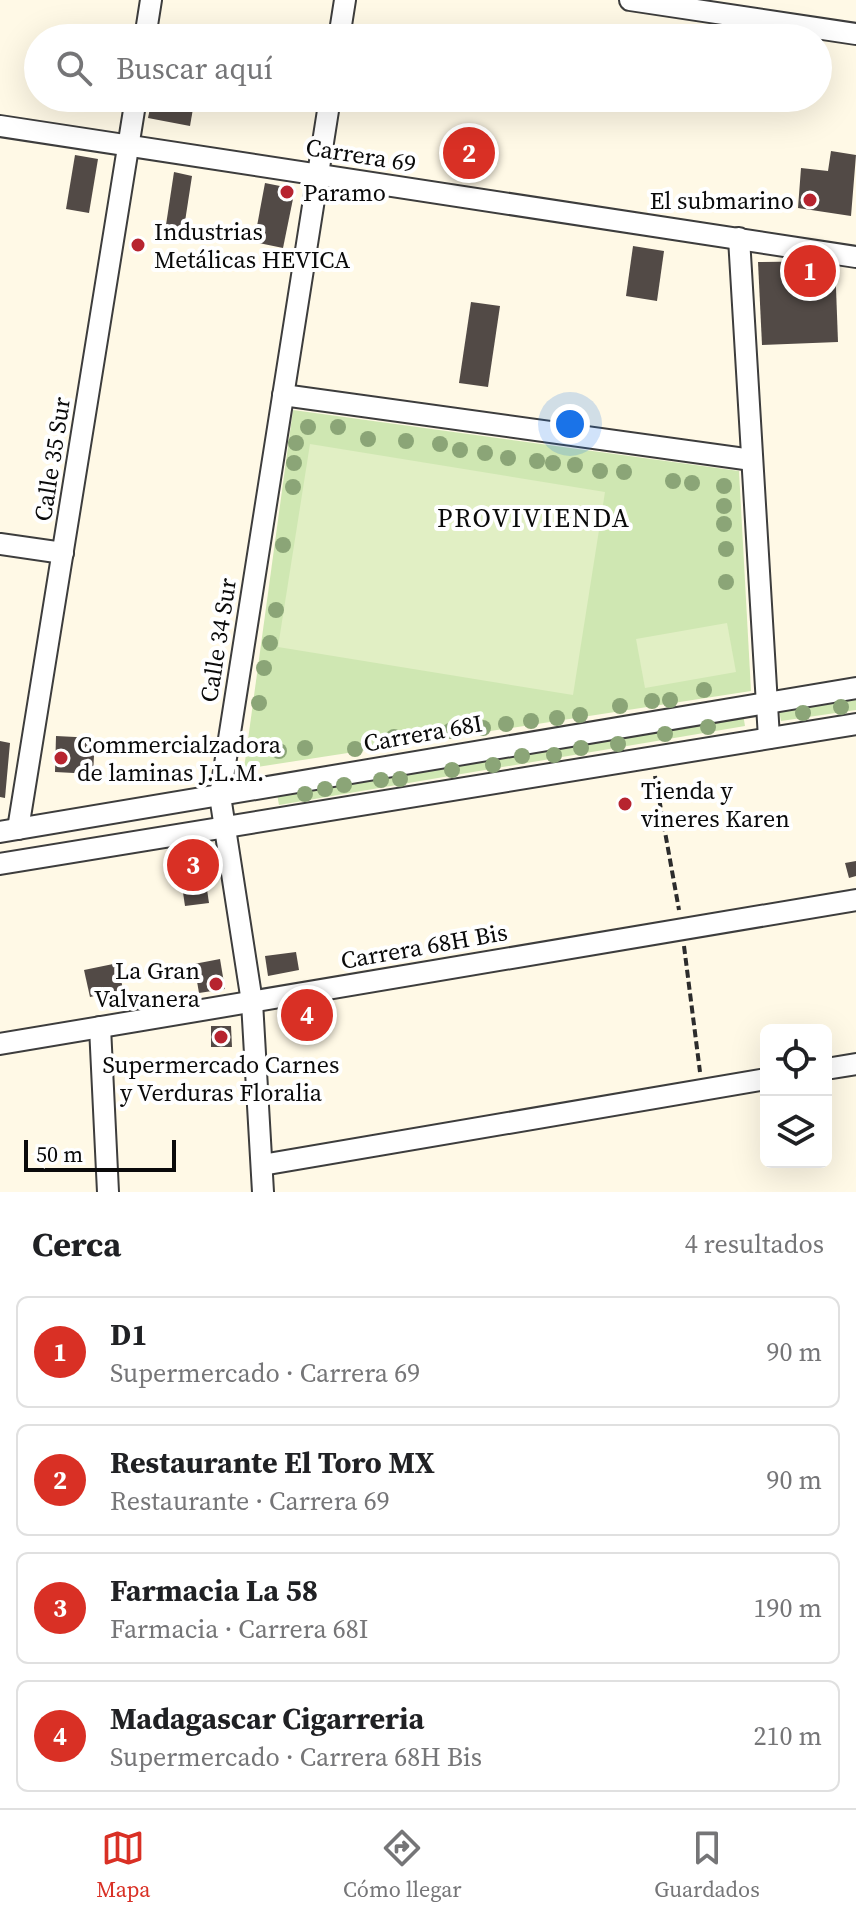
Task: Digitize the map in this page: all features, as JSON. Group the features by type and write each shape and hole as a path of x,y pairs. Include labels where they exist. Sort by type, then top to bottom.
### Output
{"street":[{"path":"147,24 151,0"},
{"path":"341,24 345,0"},
{"path":"630,0 790,24"},
{"path":"832,30 856,34"},
{"name":"Calle 35 Sur","path":"9,830 63,553 134,112"},
{"name":"Calle 34 Sur","path":"263,1192 252,1002 220,796 328,112"},
{"name":"Carrera 69","path":"0,126 856,257"},
{"path":"739,238 769,738"},
{"path":"283,395 752,460"},
{"path":"0,544 63,553"},
{"name":"Carrera 68I","path":"9,830 856,688"},
{"path":"0,864 856,724"},
{"name":"Carrera 68H Bis","path":"0,1044 856,900"},
{"path":"100,1027 108,1192"},
{"path":"832,1068 856,1064"},
{"path":"262,1165 760,1080"}],"green space":[{"path":"293,410 739,471 751,691 244,769"},
{"path":"310,444 605,492 573,695 278,647"},
{"path":"727,623 736,672 645,688 636,639"},
{"path":"856,699 856,710 781,721 779,710"},
{"path":"743,714 745,726 279,805 277,794"}],"building":[{"path":"149,112 192,112 190,126 148,118"},
{"path":"831,151 856,155 851,216 798,208 801,168 828,171"},
{"path":"75,155 98,159 89,213 66,209"},
{"path":"174,172 192,176 184,228 166,225"},
{"path":"265,183 295,189 283,248 254,242"},
{"path":"633,246 664,251 657,301 626,296"},
{"path":"835,261 838,342 762,345 758,262"},
{"path":"471,302 500,306 488,387 459,383"},
{"path":"56,736 95,738 93,774 55,772"},
{"path":"0,741 10,743 5,798 0,797"},
{"path":"202,856 209,903 185,906 178,859"},
{"path":"856,861 856,876 849,878 845,863"},
{"path":"296,952 299,970 268,976 265,956"},
{"path":"220,959 225,989 199,993 194,964"},
{"path":"118,963 123,990 90,997 84,970"},
{"path":"321,1008 324,1038 305,1040 301,1011"},
{"name":"Supermercado Carnes y Verduras Floralia","path":"211,1026 231,1026 232,1047 211,1047"}],"place":[{"name":"Restaurante El Toro MX","path":"469,153"},
{"name":"Paramo","path":"287,192"},
{"name":"El submarino","path":"810,200"},
{"name":"Industrias Metálicas HEVICA","path":"138,245"},
{"name":"D1","path":"810,271"},
{"name":"Commercialzadora de laminas J.L.M.","path":"61,758"},
{"name":"Tienda y vineres Karen","path":"625,804"},
{"name":"Farmacia La 58","path":"193,865"},
{"name":"La Gran Valvanera","path":"216,984"},
{"name":"Madagascar Cigarreria","path":"307,1015"},
{"name":"Supermercado Carnes y Verduras Floralia","path":"221,1037"}],"district":[{"name":"PROVIVIENDA","path":"534,518"}]}
